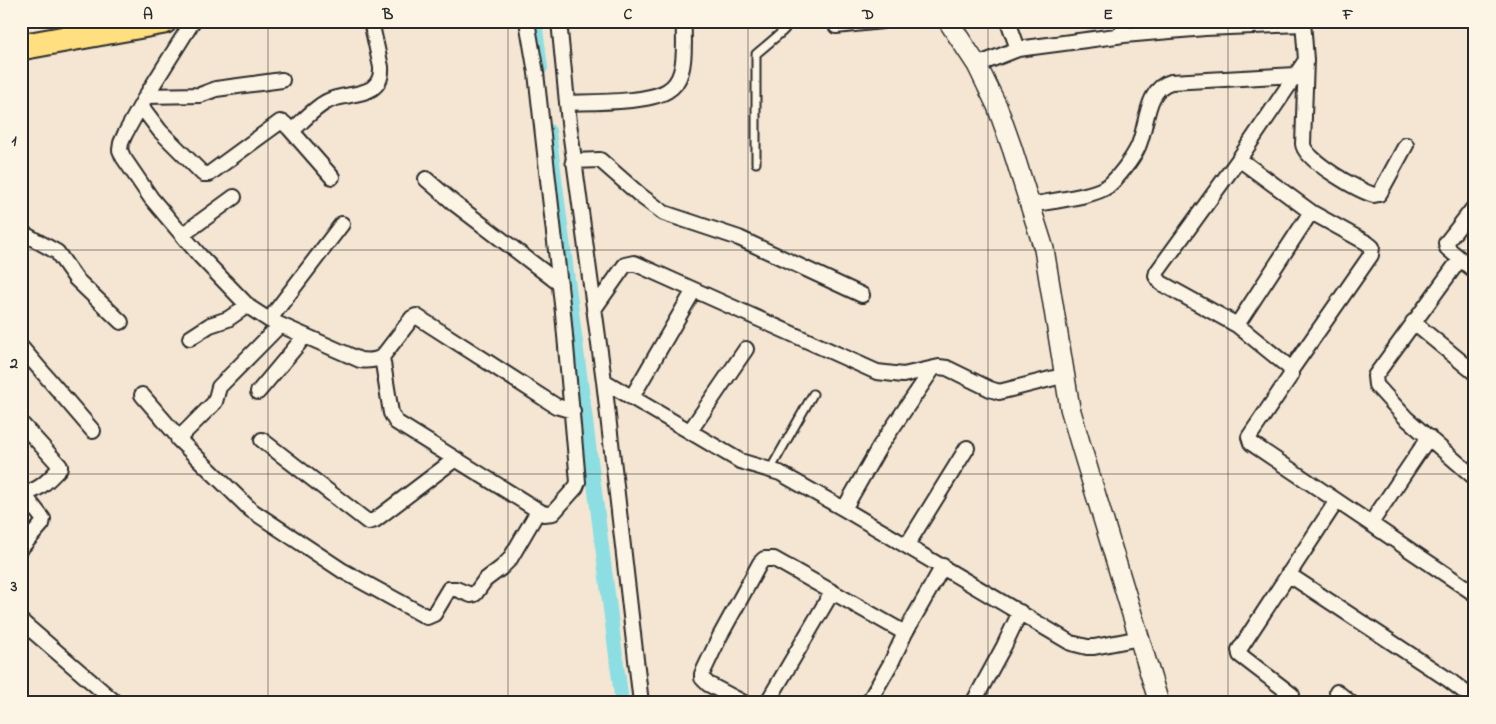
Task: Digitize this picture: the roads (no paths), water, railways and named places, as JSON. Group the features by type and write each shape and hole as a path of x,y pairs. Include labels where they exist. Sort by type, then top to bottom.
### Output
{"highway":[{"path":"21,47 164,21"}],"street":[{"path":"193,21 143,101 125,134 120,150 151,198 182,235 248,305 275,322 360,360 377,360 382,357 412,318 416,316 556,406 573,411"},
{"path":"292,131 329,100 356,95 373,88 377,83 381,67 371,21"},
{"path":"382,357 392,418 454,460 547,515 553,513 578,484 573,411 560,284 536,73 528,21"},
{"path":"559,21 573,161 604,381 641,703"},
{"path":"567,104 626,101 655,96 667,91 675,83 683,64 684,21"},
{"path":"836,26 882,21"},
{"path":"948,21 977,65 997,106 1044,248 1070,408 1159,703"},
{"path":"1008,21 1018,49"},
{"path":"1122,21 1124,36"},
{"path":"977,65 1018,49 1204,25 1303,23 1306,60 1303,149 1308,155 1344,181 1374,195 1379,194 1381,191 1406,145"},
{"path":"1291,370 1237,326 1162,283 1156,276 1306,60"},
{"path":"1030,205 1093,192 1109,185 1137,149 1152,96 1162,84 1295,75"},
{"path":"143,101 200,95 216,89 282,80"},
{"path":"143,101 160,131 202,174 209,174 280,122 284,123 292,131 332,177"},
{"path":"1239,159 1312,212 1372,247 1371,255 1291,370 1291,375 1248,439 1251,443 1336,502 1371,523 1475,594"},
{"path":"573,161 600,160 641,196 664,213 739,238 862,295"},
{"path":"426,179 476,221 560,284"},
{"path":"182,235 234,197"},
{"path":"1475,206 1446,243 1447,248 1475,271"},
{"path":"1237,326 1312,212"},
{"path":"179,438 215,402 218,387 275,322 342,224"},
{"path":"21,232 57,252 76,279 121,322"},
{"path":"1460,259 1375,376 1374,380 1376,385 1406,418 1475,478"},
{"path":"594,309 625,266 630,263 637,264 877,372 903,375 947,368 1000,392 1066,375"},
{"path":"632,398 694,290"},
{"path":"190,338 210,325 228,319 248,305"},
{"path":"1414,322 1475,373"},
{"path":"258,392 305,336"},
{"path":"21,347 93,431"},
{"path":"690,432 746,349"},
{"path":"844,508 880,446 932,370"},
{"path":"604,381 740,461 780,474 844,508 1071,643 1087,647 1140,638"},
{"path":"142,395 180,441 251,510 342,571 427,617 434,614 449,589 456,589 471,595 475,594 485,580 510,559 538,511"},
{"path":"21,423 60,466 36,491 22,493"},
{"path":"1371,523 1429,437"},
{"path":"262,440 368,522 376,520 454,460"},
{"path":"908,545 967,448"},
{"path":"21,548 41,526 43,519 22,493"},
{"path":"1292,695 1240,655 1239,650 1336,502"},
{"path":"744,703 708,684 702,678 702,674 720,636 760,563 764,560 774,559 905,632"},
{"path":"868,703 891,663 905,632 943,566"},
{"path":"1288,574 1449,680 1475,700"},
{"path":"767,703 832,592"},
{"path":"973,703 1020,612"},
{"path":"21,621 116,703"},
{"path":"1337,692 1351,703"}],"lane":[{"path":"756,164 755,58 758,51 785,29 786,21"},
{"path":"770,470 813,394"}],"waterway":[{"path":"535,21 541,68"},
{"path":"549,131 622,703"}],"railway":[{"path":"21,23 31,21"}]}
